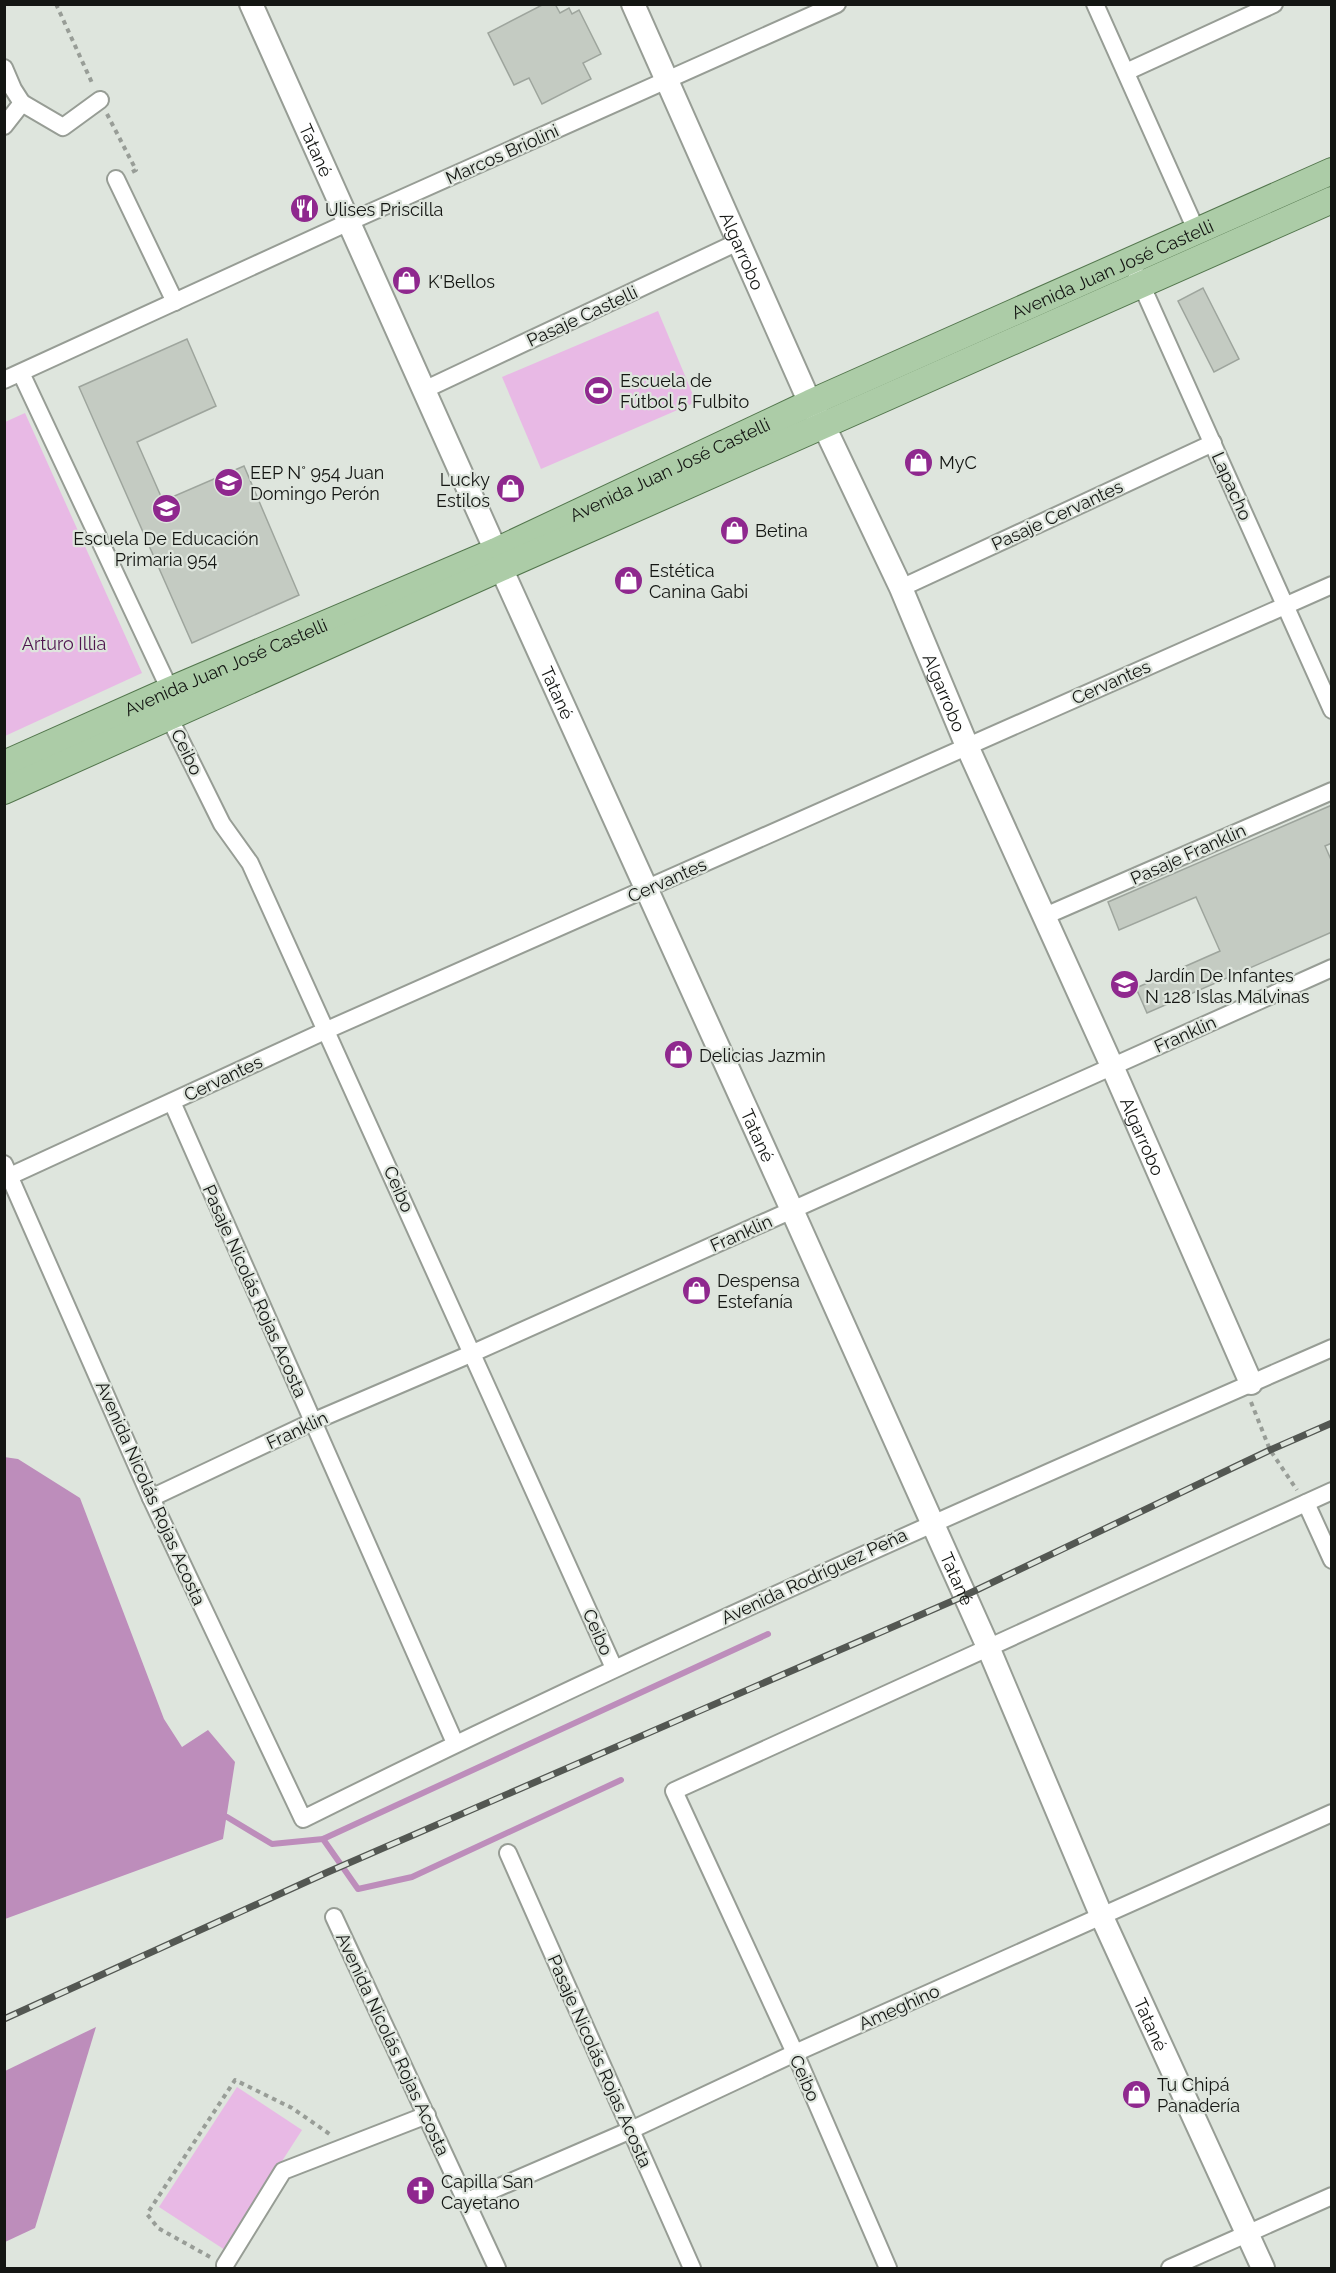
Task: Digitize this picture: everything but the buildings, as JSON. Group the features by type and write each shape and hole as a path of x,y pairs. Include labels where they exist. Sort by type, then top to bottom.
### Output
{"main road":[{"name":"Avenida Juan José Castelli","path":"4,764 170,690 824,426 1136,273 1197,232 1332,171"},
{"name":"Avenida Juan José Castelli","path":"4,791 170,717 499,559 810,404 1136,273 1332,200"}],"street":[{"name":"Tatané","path":"252,4 646,890 988,1647 1102,1917 1263,2268"},
{"name":"Algarrobo","path":"633,4 740,241 810,404 824,426 901,588 967,746 1112,1066 1251,1383"},
{"name":"Marcos Briolini","path":"4,380 349,222 837,4"},
{"path":"1095,4 1197,232"},
{"path":"1126,72 1274,4"},
{"path":"4,68 22,103 63,127 100,100"},
{"path":"4,126 22,103"},
{"path":"116,179 175,302"},
{"name":"Pasaje Castelli","path":"424,390 740,241"},
{"name":"Lapacho","path":"1136,273 1332,710"},
{"path":"21,373 170,690"},
{"name":"Pasaje Cervantes","path":"901,588 1213,443"},
{"name":"Cervantes","path":"6,1172 172,1102 327,1030 1332,585"},
{"name":"Ceibo","path":"170,717 222,824 250,862 614,1668"},
{"name":"Pasaje Franklin","path":"1045,916 1332,791"},
{"name":"Franklin","path":"151,1498 312,1422 473,1353 1332,968"},
{"name":"Pasaje Nicolás Rojas Acosta","path":"172,1102 455,1743"},
{"name":"Avenida Nicolás Rojas Acosta","path":"6,1172 151,1498 303,1819"},
{"name":"Avenida Rodríguez Peña","path":"303,1819 455,1743 614,1668 931,1523 1332,1347"},
{"path":"988,1647 1332,1491"},
{"path":"1306,1503 1332,1560"},
{"name":"Ceibo","path":"888,2268 795,2053 674,1791 988,1647"},
{"name":"Ameghino","path":"467,2201 631,2130 795,2053 1332,1813"},
{"name":"Pasaje Nicolás Rojas Acosta","path":"508,1853 692,2268"},
{"name":"Avenida Nicolás Rojas Acosta","path":"334,1917 497,2268"},
{"path":"225,2265 283,2171 427,2115"},
{"path":"1170,2268 1332,2196"}],"path":[{"path":"1251,1383 1251,1402 1270,1450 1306,1503"},
{"path":"225,2265 158,2228 147,2214 235,2080 292,2108 348,2147"}],"green space":[{"name":"Escuela de Fútbol 5 Fulbito","path":"658,311 696,402 541,469 502,377"},
{"name":"Arturo Illia","path":"25,413 142,673 5,736 5,422"},
{"path":"237,2087 302,2130 225,2250 159,2207"}],"shaded area":[{"path":"4,1457 18,1459 80,1498 164,1719 182,1747 208,1730 235,1762 223,1839 5,1919"},
{"path":"96,2027 35,2228 5,2242 5,2071"}],"waterway":[{"path":"227,1817 272,1844 323,1839 768,1634"},
{"path":"323,1839 358,1889 412,1877 621,1780"}],"railway":[{"path":"4,2019 328,1872 964,1596 1270,1450 1332,1423"}],"place":[{"name":"Ulises Priscilla","path":"304,209"},
{"name":"K'Bellos","path":"407,281"},
{"name":"Escuela de Fútbol 5 Fulbito","path":"599,390"},
{"name":"MyC","path":"918,462"},
{"name":"EEP N° 954 Juan Domingo Perón","path":"229,482"},
{"name":"Lucky Estilos","path":"511,489"},
{"name":"Escuela De Educación Primaria 954","path":"166,509"},
{"name":"Betina","path":"734,530"},
{"name":"Estética Canina Gabi","path":"628,580"},
{"name":"Jardín De Infantes N 128 Islas Malvinas","path":"1124,985"},
{"name":"Delicias Jazmin","path":"678,1055"},
{"name":"Despensa Estefanía","path":"696,1290"},
{"name":"Tu Chipá Panadería","path":"1136,2094"},
{"name":"Capilla San Cayetano","path":"420,2191"}]}
